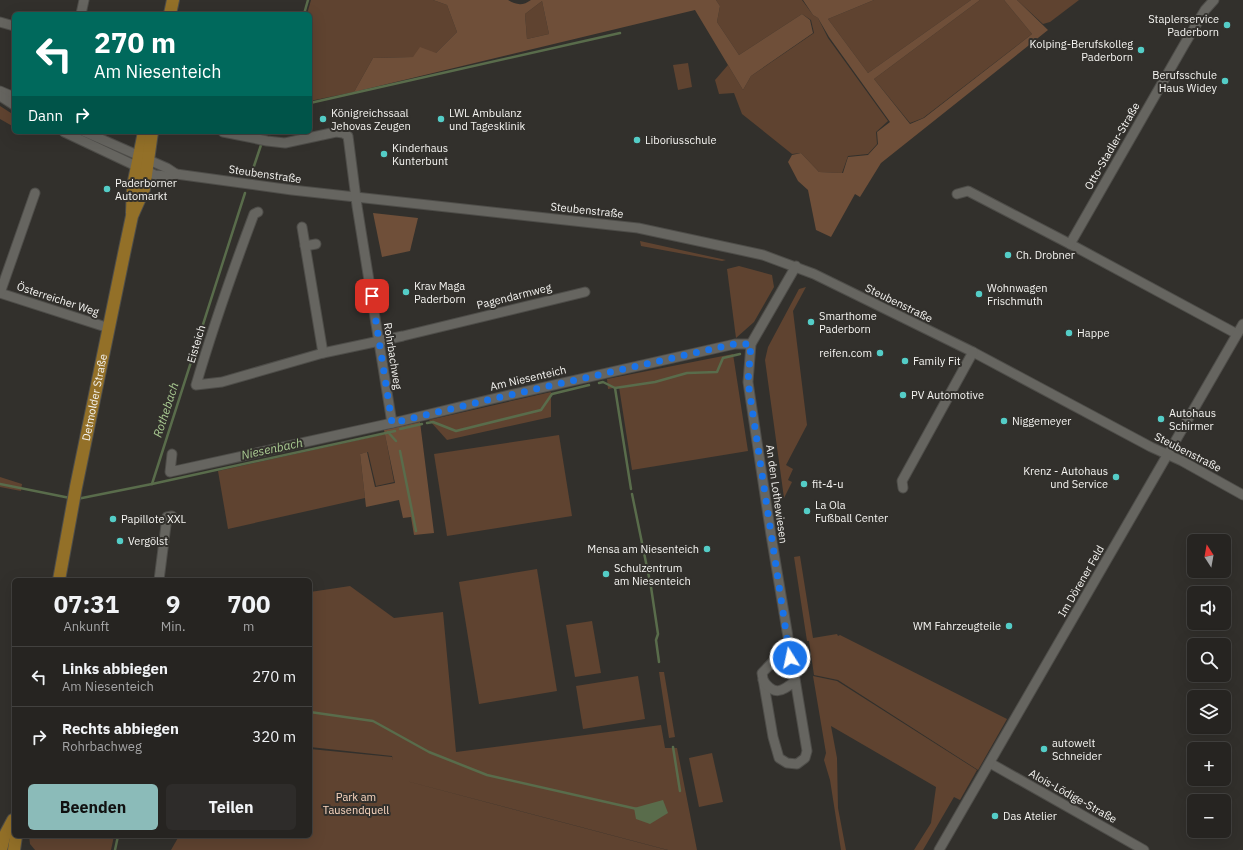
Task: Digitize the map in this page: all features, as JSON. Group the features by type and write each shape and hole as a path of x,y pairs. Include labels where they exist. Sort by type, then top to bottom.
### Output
{"main road":[{"path":"170,12 172,0"},
{"name":"Detmolder Straße","path":"59,578 74,498 132,216 141,197 144,134"},
{"name":"Detmolder Straße","path":"142,163 151,134"},
{"path":"1,850 4,837 12,823"},
{"path":"15,842 23,850"}],"street":[{"path":"81,12 84,0"},
{"name":"Otto-Stadler-Straße","path":"1070,244 1184,45 1205,10 1214,0"},
{"path":"0,22 12,25"},
{"path":"0,91 12,96"},
{"path":"0,96 12,104"},
{"name":"Rohrbachweg","path":"236,134 284,143 336,132 343,132 348,136 356,198 392,423"},
{"path":"69,134 142,163"},
{"path":"89,134 142,163"},
{"name":"Steubenstraße","path":"142,163 167,176 176,174 356,198 638,228 745,250 796,266 973,352 1243,495"},
{"path":"956,194 968,191 1237,334"},
{"path":"0,293 35,193"},
{"name":"Eisteich","path":"258,212 254,214 213,328 196,384 222,382 323,353 378,340"},
{"path":"302,227 323,353"},
{"path":"305,246 316,244"},
{"path":"751,344 796,266"},
{"name":"Pagendarmweg","path":"378,340 402,336 585,292"},
{"name":"Österreicher Weg","path":"0,293 109,328"},
{"name":"Im Dörener Feld","path":"939,850 1243,324"},
{"name":"Am Niesenteich","path":"172,454 170,472 392,423 734,344 751,344"},
{"name":"An den Lothewiesen","path":"751,344 748,382 788,646 807,751 804,758 797,764 787,763 779,758 762,678"},
{"path":"903,488 902,481 973,352"},
{"path":"159,578 167,517 172,516"},
{"path":"788,646 762,673 762,678 766,684 776,691 783,691 795,681"},
{"name":"Alois-Lödige-Straße","path":"990,763 1144,850"}],"green space":[{"path":"311,0 433,0 447,5 457,32 436,53 413,57 373,58 354,92 312,101 312,12 308,12"},
{"path":"716,0 802,0 813,15 818,18 828,38 888,121 876,132 877,144 868,154 848,156 842,173 819,172 801,153 792,154 742,114 734,93 719,94 715,80 728,65 743,90 751,76 814,33 811,20 802,14 739,55 717,22 720,6"},
{"path":"874,0 971,0 868,73 828,19"},
{"path":"980,0 1004,0 1032,34 923,118 910,123 874,79"},
{"path":"1017,0 1079,0 1050,22 1043,24"},
{"path":"542,1 549,34 527,39 525,14"},
{"path":"688,63 692,87 678,90 673,65"},
{"path":"0,106 12,114 12,126 0,119"},
{"path":"640,241 726,260 722,261 641,246"},
{"path":"739,266 772,275 774,287 754,322 736,338 727,269"},
{"path":"806,287 793,311 807,425 786,465 793,469 788,480 792,482 784,498 765,360 768,347 799,289"},
{"path":"733,354 748,451 632,470 619,387 608,389 607,379"},
{"path":"551,392 551,417 447,440 429,420"},
{"path":"385,434 394,482 376,486 368,452 360,454 365,498 228,529 218,471"},
{"path":"559,435 572,516 447,536 434,454"},
{"path":"0,477 22,484 21,491 0,487"},
{"path":"800,556 813,638 837,634 838,636 840,635 1007,719 978,770 838,680 814,675 809,641 807,641 794,557"},
{"path":"537,569 557,691 479,704 459,582"},
{"name":"Park am Tausendquell","path":"350,586 394,618 443,612 456,752 661,725 665,748 677,748 697,850 668,850 395,778 667,850 171,850 178,838 312,838 312,749 392,757 393,760 392,756 312,747 312,592"},
{"path":"592,621 601,673 575,677 566,625"},
{"path":"659,672 664,672 675,737 669,738"},
{"path":"638,676 645,719 583,729 576,686"},
{"path":"813,676 837,681 977,770 960,800 954,797 923,850 914,850 931,823 936,787 831,726 837,758 838,808 846,850 841,850 830,780 824,760 826,753"},
{"path":"712,753 723,802 699,807 689,758"},
{"path":"29,838 114,838 111,850 35,850 30,844"}],"shaded area":[{"path":"433,0 508,0 520,4 531,0 716,0 720,6 717,22 739,55 802,14 810,20 813,33 751,76 743,90 695,10 354,92 373,58 413,57 420,47 436,53 457,32 447,5","holes":["542,1 549,34 527,39 525,14"]},
{"path":"803,0 874,0 828,19 868,73 971,0 980,0 874,79 910,124 924,118 1032,34 1004,0 1017,0 1048,30 881,163 860,197 855,194 831,237 816,230 808,190 798,181 788,162 792,155 801,153 819,172 843,173 848,157 868,155 878,144 877,132 890,122 829,37 818,18 813,15"},
{"path":"373,213 418,218 410,251 382,257"},
{"path":"420,422 434,533 414,535 411,517 403,518 399,500 366,507 360,454 367,452 375,487 395,483 384,430"},
{"path":"663,800 668,813 650,824 636,819 634,808"}],"waterway":[{"name":"Rothebach","path":"305,12 308,0"},
{"path":"312,103 620,33"},
{"name":"Rothebach","path":"253,169 262,142"},
{"name":"Rothebach","path":"152,484 245,193"},
{"name":"Niesenbach","path":"599,383 603,382 615,388 655,382 687,373 717,372 723,358 740,354"},
{"name":"Niesenbach","path":"427,423 433,422 456,431 541,410 552,394 589,385"},
{"path":"615,388 631,489"},
{"name":"Niesenbach","path":"400,429 422,424"},
{"name":"Niesenbach","path":"77,499 395,431"},
{"path":"388,432 396,441"},
{"path":"400,451 416,531"},
{"name":"Rothebach","path":"0,484 70,498"},
{"path":"632,494 651,587 658,634 656,640 659,662"},
{"path":"312,712 373,721 429,752 487,775 637,809"},
{"path":"673,747 680,791"},
{"path":"115,850 118,838"}],"place":[{"name":"Staplerservice Paderborn","path":"1227,25"},
{"name":"Kolping-Berufskolleg Paderborn","path":"1141,50"},
{"name":"Berufsschule Haus Widey","path":"1225,81"},
{"name":"Königreichssaal Jehovas Zeugen","path":"323,119"},
{"name":"LWL Ambulanz und Tagesklinik","path":"441,119"},
{"name":"Liboriusschule","path":"637,140"},
{"name":"Kinderhaus Kunterbunt","path":"384,154"},
{"name":"Paderborner Automarkt","path":"107,189"},
{"name":"Ch. Drobner","path":"1008,255"},
{"name":"Krav Maga Paderborn","path":"406,292"},
{"name":"Wohnwagen Frischmuth","path":"979,294"},
{"name":"Smarthome Paderborn","path":"811,322"},
{"name":"Happe","path":"1069,333"},
{"name":"reifen.com","path":"880,353"},
{"name":"Family Fit","path":"905,361"},
{"name":"PV Automotive","path":"903,395"},
{"name":"Autohaus Schirmer","path":"1161,419"},
{"name":"Niggemeyer","path":"1004,421"},
{"name":"Krenz - Autohaus und Service","path":"1116,477"},
{"name":"fit-4-u","path":"804,484"},
{"name":"La Ola Fußball Center","path":"807,511"},
{"name":"Papillote XXL","path":"113,519"},
{"name":"Vergölst","path":"120,541"},
{"name":"Mensa am Niesenteich","path":"707,549"},
{"name":"Schulzentrum am Niesenteich","path":"606,574"},
{"name":"WM Fahrzeugteile","path":"1009,626"},
{"name":"autowelt Schneider","path":"1044,749"},
{"name":"Das Atelier","path":"995,816"}],"route":[{"path":"372,296 392,423 734,344 751,344 748,382 770,535 790,658"}]}
